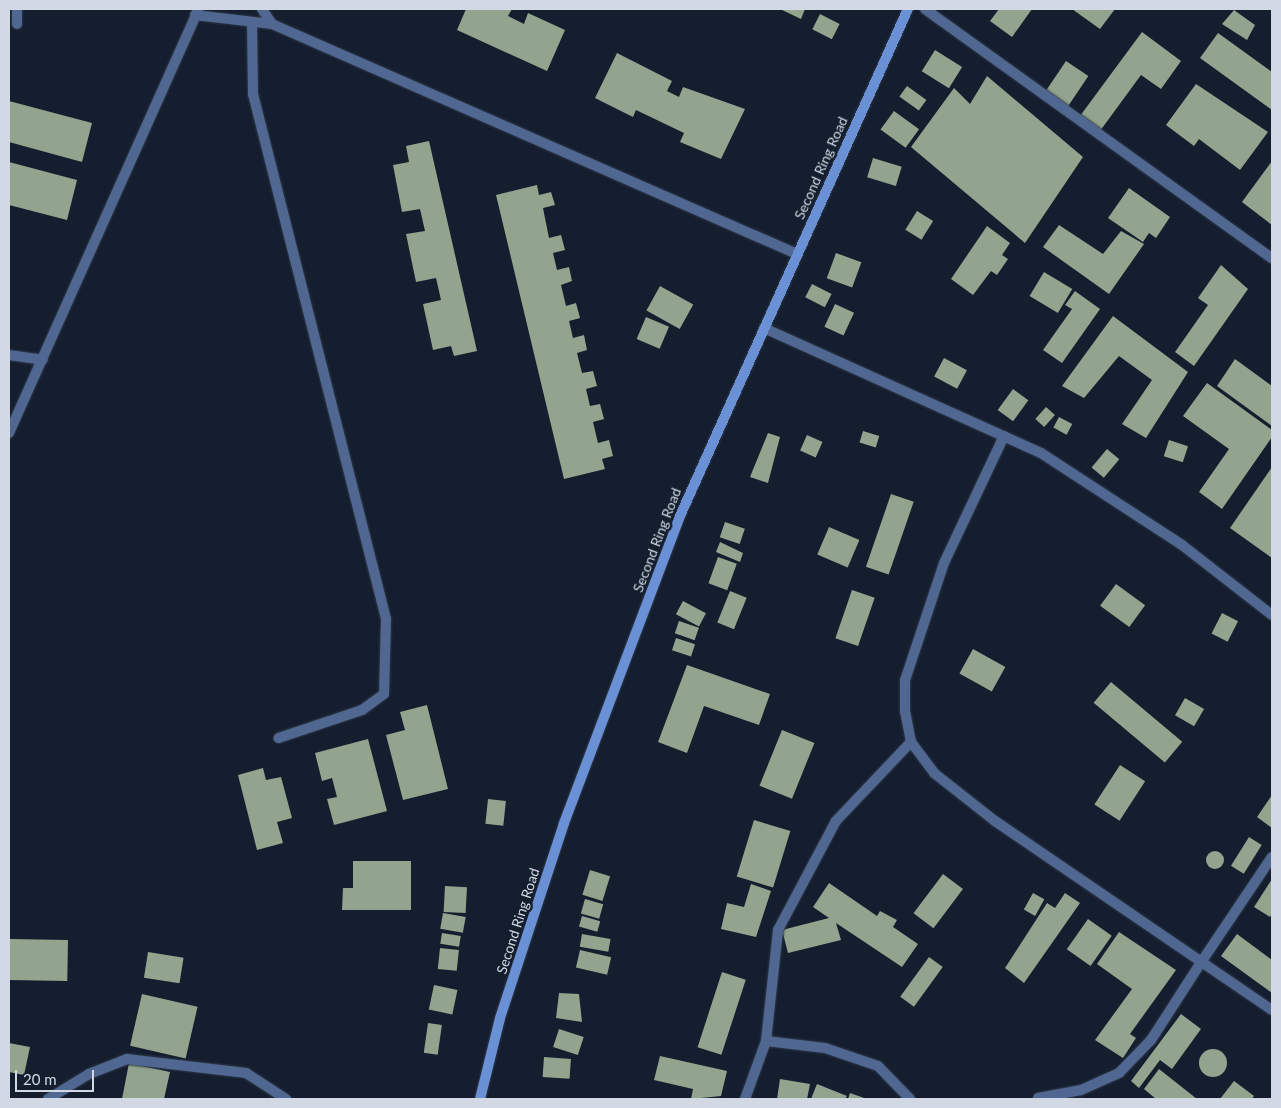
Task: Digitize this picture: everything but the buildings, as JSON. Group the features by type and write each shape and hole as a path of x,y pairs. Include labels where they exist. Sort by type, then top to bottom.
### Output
{"main road":[{"name":"Second Ring Road","path":"480,1099 500,1018 564,823 680,516 908,9"}],"street":[{"path":"17,9 17,24"},
{"path":"262,9 272,24"},
{"path":"925,9 1272,258"},
{"path":"9,433 197,12 272,24 797,254"},
{"path":"252,22 253,94 386,618 384,694 362,710 280,738"},
{"path":"764,328 1041,453 1182,545 1272,615"},
{"path":"9,355 43,360"},
{"path":"1004,436 944,563 908,671 904,711 911,742 934,772 995,821 1272,1010"},
{"path":"745,1099 766,1041 778,930 803,878 836,821 911,742"},
{"path":"1038,1098 1081,1090 1119,1073 1152,1040 1202,961 1272,857"},
{"path":"766,1041 825,1048 878,1066 910,1099"},
{"path":"48,1099 89,1074 127,1059 246,1073 286,1099"}]}
